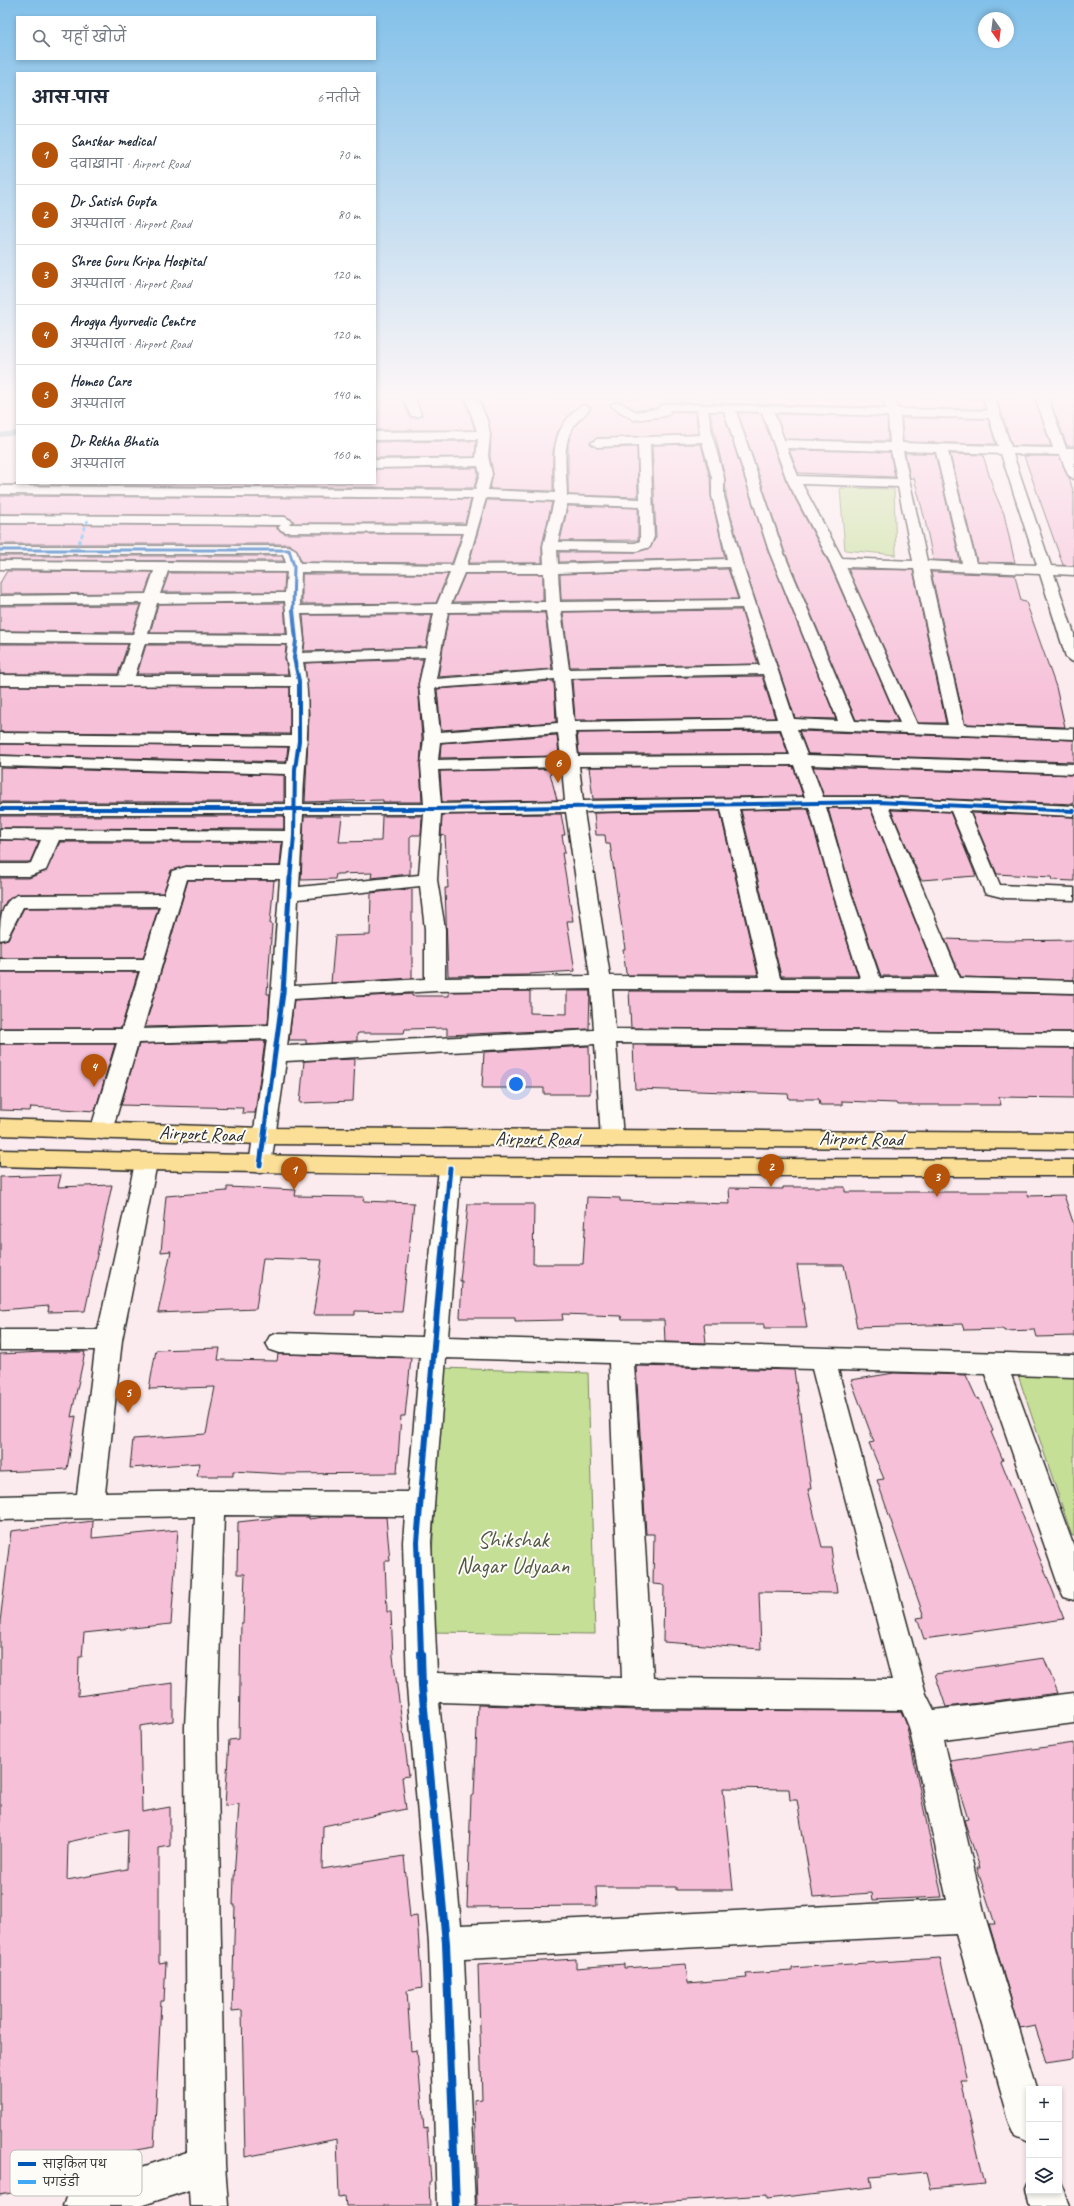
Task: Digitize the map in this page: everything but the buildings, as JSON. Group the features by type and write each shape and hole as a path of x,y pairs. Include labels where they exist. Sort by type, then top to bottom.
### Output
{"main road":[{"name":"Airport Road","path":"0,1127 264,1136 1074,1141"},
{"name":"Airport Road","path":"0,1158 146,1163 450,1168 1074,1168"}],"street":[{"path":"33,502 53,519 177,550 286,548"},
{"path":"0,550 53,519 70,502"},
{"path":"260,1165 283,993 290,894 290,873 294,836 295,769 299,741 299,681 294,658 296,640 293,604 294,566 289,550 286,548 285,502"},
{"path":"436,984 435,929 428,880 433,809 429,765 432,738 427,684 442,608 459,569 479,502"},
{"path":"560,502 550,546 553,608 562,674 566,727 575,805 601,982 612,1139"},
{"path":"550,546 642,546 648,540 646,503 628,502"},
{"path":"720,502 735,562 748,604 800,761 816,802 842,893 872,985"},
{"path":"760,502 776,551 848,724"},
{"path":"806,502 837,562 910,727"},
{"path":"908,502 937,646 958,729"},
{"path":"954,502 970,566"},
{"path":"1023,502 1074,656"},
{"path":"0,519 472,529"},
{"path":"0,565 294,566 459,569 551,568 735,562"},
{"path":"837,562 1074,570"},
{"path":"125,681 162,566"},
{"path":"0,600 152,599 442,608 553,608 748,604"},
{"path":"0,637 296,640"},
{"path":"294,658 433,652"},
{"path":"427,684 562,674 770,669"},
{"path":"0,680 299,681"},
{"path":"432,738 566,727 788,724 848,724 1074,734"},
{"path":"0,738 299,741"},
{"path":"0,761 295,769"},
{"path":"429,765 570,761 910,761 1074,769"},
{"path":"878,802 952,984"},
{"path":"0,809 433,809 575,805 878,802 1074,811"},
{"path":"729,804 772,983"},
{"path":"958,806 992,889 1005,892 1074,894"},
{"path":"0,834 294,836"},
{"path":"0,870 29,870 39,866 52,834"},
{"path":"101,1131 179,875 182,873 290,873"},
{"path":"290,894 428,880"},
{"path":"0,934 13,905 18,901 172,900"},
{"path":"0,965 151,966"},
{"path":"283,993 436,984 601,982 872,985 952,984 1074,988"},
{"path":"0,1036 131,1036 278,1032"},
{"path":"276,1054 605,1036 1074,1040"},
{"path":"89,1507 109,1340 146,1163"},
{"path":"450,1168 433,1346 417,1542 422,1687 446,1943 456,2206"},
{"path":"0,1340 109,1340"},
{"path":"279,1343 433,1346 621,1354 1074,1366"},
{"path":"621,1354 638,1693"},
{"path":"822,1359 911,1695 925,1728 968,1916 1029,2122"},
{"path":"994,1363 1068,1550 1074,1587"},
{"path":"0,1508 210,1503 420,1504"},
{"path":"209,2206 206,2165 201,1727 210,1503"},
{"path":"422,1687 638,1693 911,1695"},
{"path":"925,1728 1074,1708"},
{"path":"446,1943 968,1916"},
{"path":"142,2186 206,2165"},
{"path":"1047,2194 1050,2206"},
{"path":"82,2206 112,2196"}],"green space":[{"path":"841,502 894,502 896,555 845,550"},
{"path":"1015,1366 1074,1366 1074,1536 1072,1536"},
{"name":"Shikshak Nagar Udyaan","path":"442,1368 588,1373 595,1634 428,1632"}],"marked path":[{"path":"76,550 88,520"}],"cycle path":[{"path":"0,550 289,550 294,566 292,597 296,640 294,658 299,681 299,741 295,769 294,836 290,873 283,993 260,1165"},
{"path":"0,809 433,809 878,802 1074,811"},
{"path":"450,1168 417,1542 422,1687 446,1943 456,2206"}],"place":[{"name":"Dr Rekha Bhatia","path":"558,783"},
{"name":"Arogya Ayurvedic Centre","path":"94,1087"},
{"name":"Dr Satish Gupta","path":"771,1187"},
{"name":"Sanskar medical","path":"294,1190"},
{"name":"Shree Guru Kripa Hospital","path":"937,1197"},
{"name":"Homeo Care","path":"128,1413"}]}
